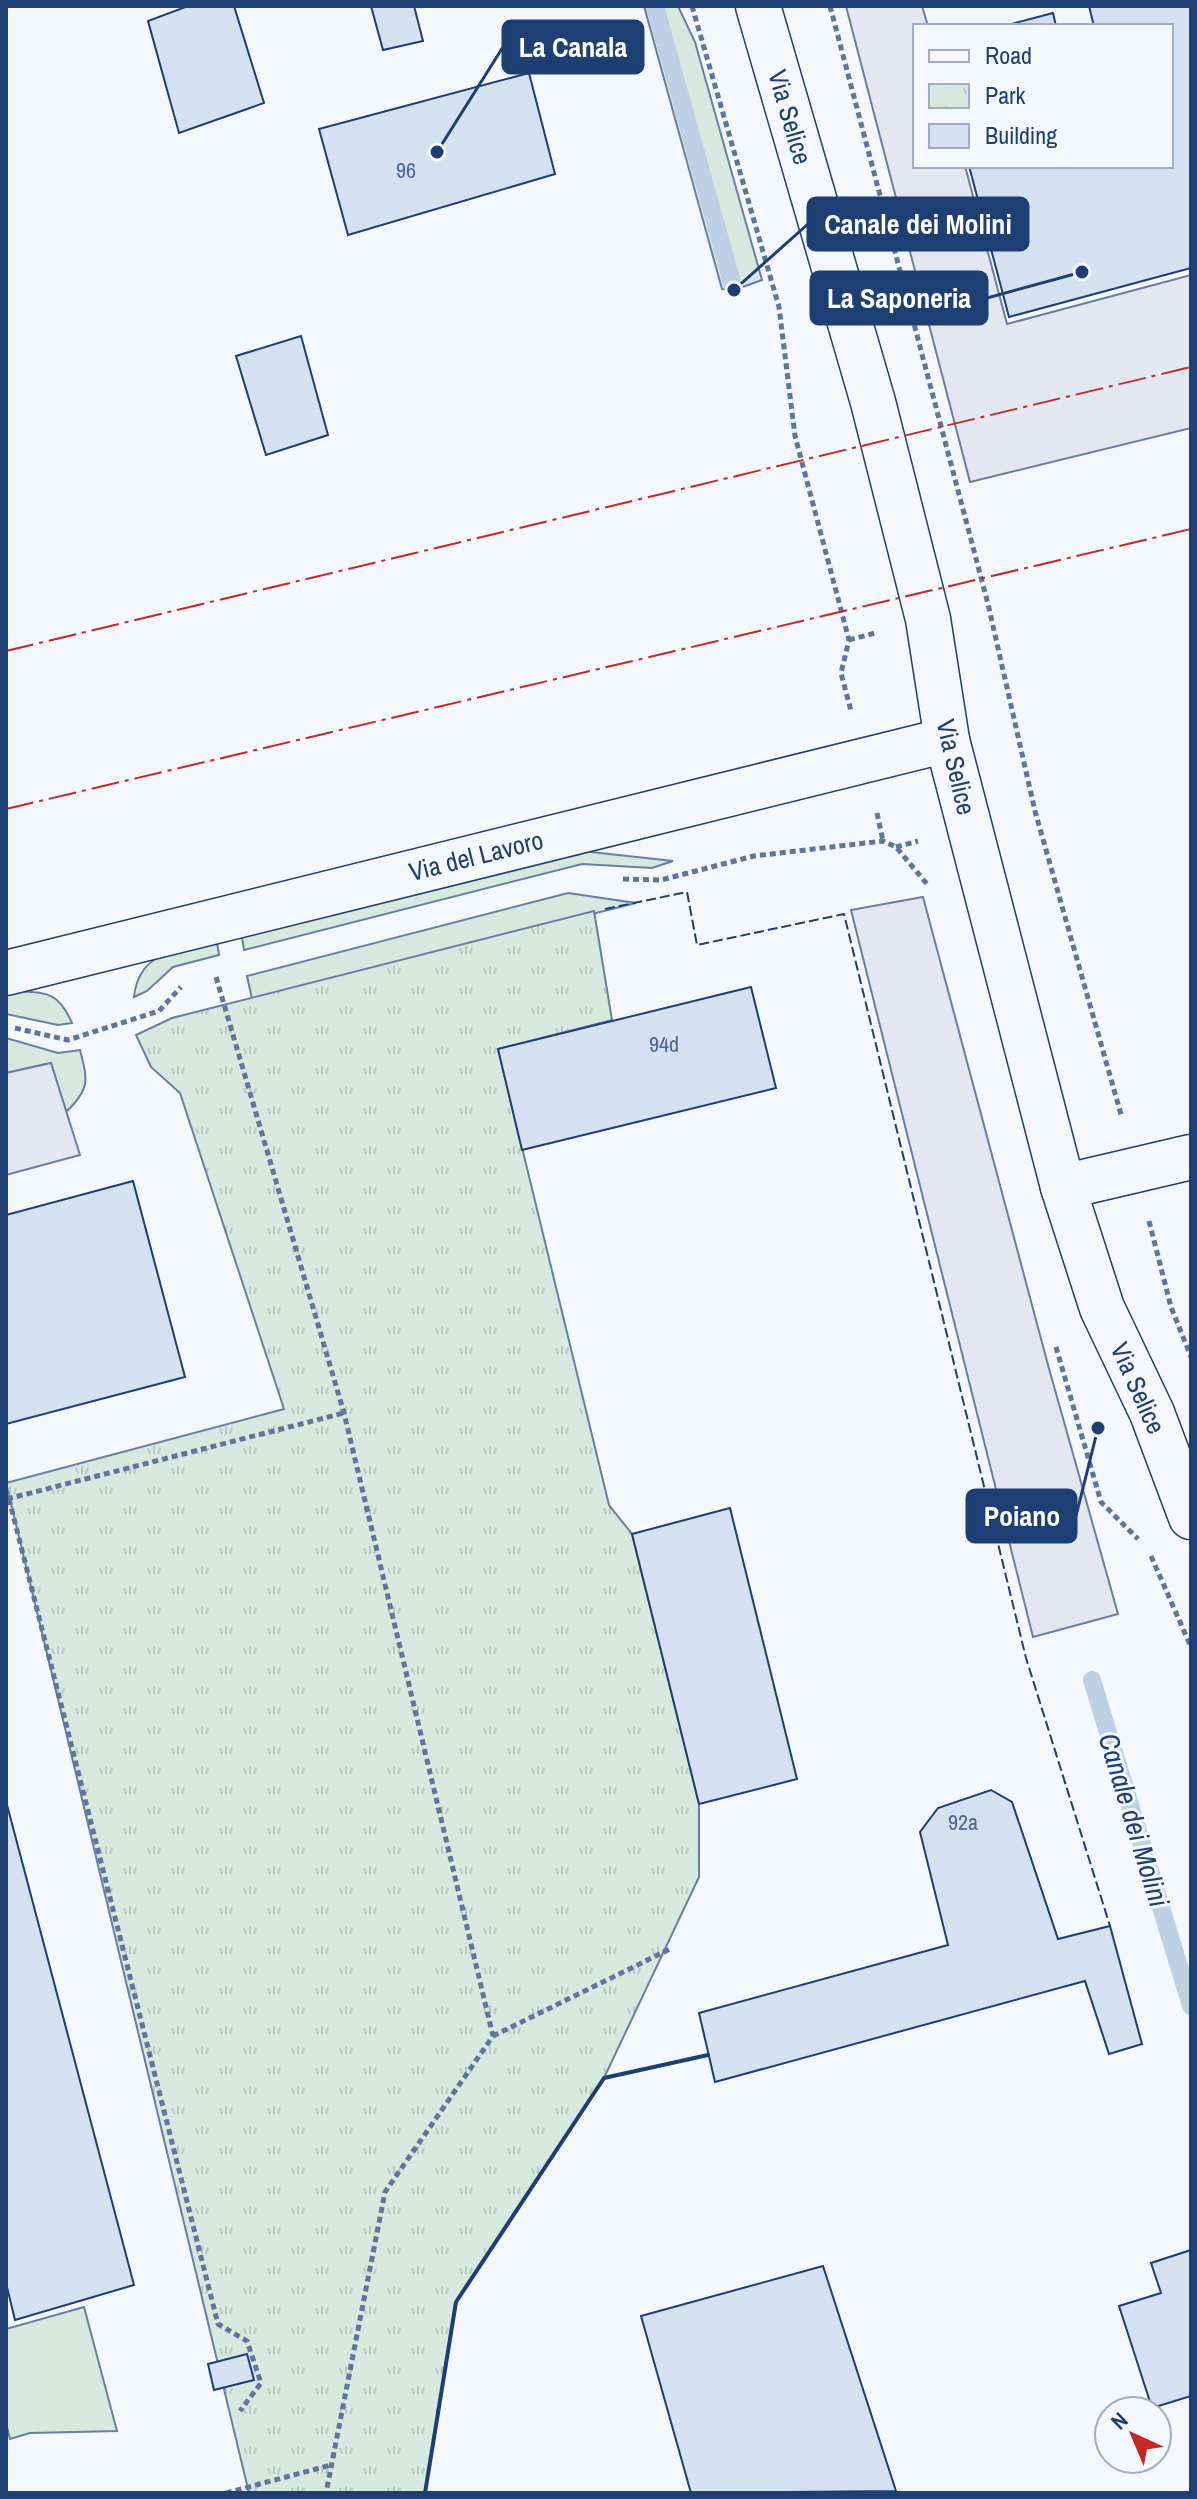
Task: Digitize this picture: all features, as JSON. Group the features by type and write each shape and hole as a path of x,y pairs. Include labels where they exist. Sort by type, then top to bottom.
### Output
{"main road":[{"name":"Via Selice","path":"758,6 873,402 928,619 947,740 1063,1187 1102,1308 1152,1413 1191,1517"},
{"name":"Via del Lavoro","path":"6,973 947,740"},
{"path":"1063,1187 1191,1157"}],"path":[{"path":"692,6 779,307 795,436 849,640 841,673"},
{"path":"830,6 988,604 1035,811 1136,1170 1171,1307 1191,1357"},
{"path":"883,841 896,847"},
{"path":"204,976 215,973 344,1413 493,2036"},
{"path":"6,1026 68,1040 159,1011 184,984"},
{"path":"240,2411 261,2383 247,2341 218,2324 7,1499 344,1413"},
{"path":"326,2493 385,2192 493,2036 670,1949"},
{"path":"226,2493 331,2465"}],"green space":[{"path":"644,6 678,6 695,42 762,280 734,290 722,289"},
{"path":"582,851 673,861 652,868 582,864 244,950 242,937"},
{"path":"568,893 636,903 252,999 247,976"},
{"path":"594,911 612,1020 498,1049 609,1505 632,1534 699,1804 699,1877 604,2078 456,2302 425,2493 249,2493 6,1483 284,1409 180,1093 151,1067 136,1035 172,1018"},
{"path":"217,942 219,955 173,967 147,991 134,997 137,982 152,961 175,951"},
{"path":"19,991 52,996 72,1023 58,1025 6,1014 6,993"},
{"path":"6,1038 58,1053 80,1050 85,1084 66,1112 51,1063 6,1073"},
{"path":"84,2307 117,2431 30,2433 10,2439 6,2423 6,2329"}],"shaded area":[{"path":"846,6 922,6 927,24 913,24 913,168 966,168 1007,324 1191,275 1191,428 970,482"},
{"path":"923,897 1118,1614 1033,1637 851,910"},
{"path":"51,1063 80,1155 6,1175 6,1073"}],"building":[{"path":"188,6 234,6 264,103 179,133 148,21"},
{"path":"371,6 414,6 423,41 383,50"},
{"path":"1089,6 1191,6 1191,268 1009,317 970,168 1173,168 1173,24 1094,24"},
{"path":"1053,13 1056,24 1012,24"},
{"path":"529,73 555,174 348,235 319,129"},
{"path":"301,336 328,435 266,455 236,356"},
{"path":"751,987 776,1088 522,1150 498,1049"},
{"path":"133,1181 185,1377 6,1424 6,1215"},
{"path":"730,1508 797,1779 699,1804 632,1534"},
{"path":"991,1790 1012,1802 1058,1939 1110,1926 1142,2044 1109,2054 1085,1981 715,2082 699,2013 948,1945 920,1832 938,1808"},
{"path":"6,1801 134,2285 15,2320 6,2283"},
{"path":"1191,2250 1191,2396 1173,2402 1173,2395 1148,2395 1119,2306 1161,2293 1151,2263"},
{"path":"823,2266 896,2491 691,2493 641,2316"},
{"path":"247,2354 254,2380 214,2390 208,2364"}],"waterway":[{"name":"Canale dei Molini","path":"655,6 734,290"},
{"name":"Canale dei Molini","path":"1092,1680 1191,2006"}],"fence":[{"path":"605,909 687,892 697,945 844,914 1026,1658 1110,1926"}],"wall":[{"path":"425,2493 456,2302 604,2078 708,2055"}],"power":[{"path":"6,651 1191,367"},
{"path":"6,809 1191,529"}],"place":[{"name":"La Canala","path":"437,152"},
{"name":"La Saponeria","path":"1082,272"},
{"name":"Canale dei Molini","path":"734,290"},
{"name":"Poiano","path":"1098,1428"}]}
